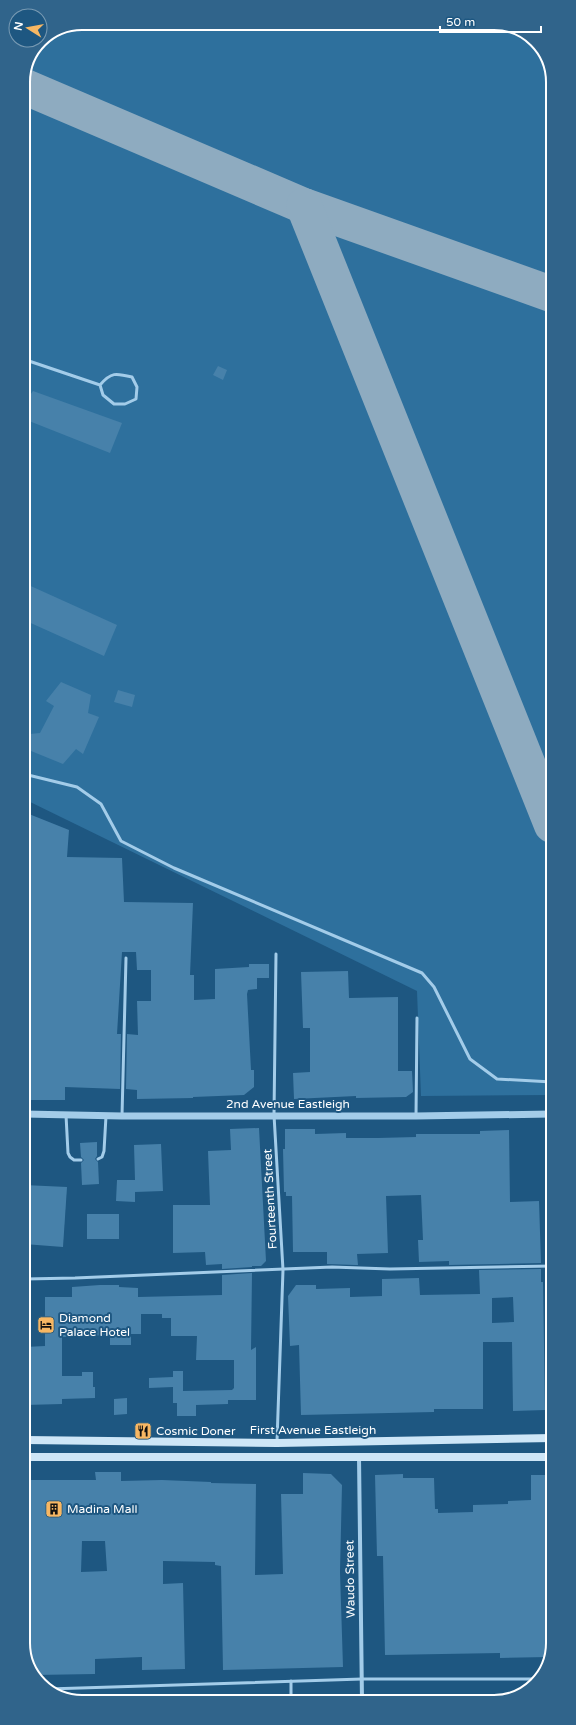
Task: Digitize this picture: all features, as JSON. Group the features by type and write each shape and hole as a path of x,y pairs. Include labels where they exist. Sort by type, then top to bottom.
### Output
{"main road":[{"name":"First Avenue Eastleigh","path":"30,1440 277,1443 546,1438"},
{"path":"30,1457 546,1457"}],"street":[{"name":"2nd Avenue Eastleigh","path":"30,1114 106,1116 416,1116 546,1114"},
{"name":"Waudo Street","path":"359,1457 362,1695"}],"lane":[{"path":"30,361 100,385"},
{"path":"119,374 132,377 137,387 136,399 125,404 114,404 103,395 100,385 108,376 119,374"},
{"path":"30,775 77,786 101,804 121,841 174,868 422,973 434,987 470,1060 497,1080 546,1082"},
{"name":"Fourteenth Street","path":"276,954 274,1115 283,1270 277,1443"},
{"path":"122,1116 126,958"},
{"path":"416,1116 417,1018"},
{"path":"66,1115 68,1153 74,1160 81,1160"},
{"path":"98,1159 102,1156 104,1151 106,1116"},
{"path":"30,1279 332,1267 390,1269 546,1266"},
{"path":"57,1689 291,1681 531,1679"},
{"path":"291,1681 291,1695"}],"shaded area":[{"path":"82,30 498,30 514,34 526,41 531,45 541,59 546,75 546,1095 421,1096 417,991 30,802 30,82 34,62 39,53 43,48 48,48 48,43 62,34"}],"building":[{"path":"218,366 227,370 223,380 213,375"},
{"path":"33,391 122,423 110,453 30,421 30,395"},
{"path":"30,586 117,625 104,656 30,623"},
{"path":"61,682 91,695 88,713 99,717 83,754 76,749 63,764 31,751 30,734 40,733 54,706 46,701"},
{"path":"118,690 135,695 132,707 114,702"},
{"path":"30,814 69,830 67,857 122,858 124,902 193,903 190,975 194,975 194,1000 215,999 215,969 249,967 249,964 269,964 269,978 257,978 257,989 248,990 247,994 251,1070 254,1070 254,1087 244,1095 137,1099 137,1090 126,1089 127,1034 138,1035 137,1001 151,1001 151,970 137,970 136,952 122,952 117,1034 121,1034 120,1089 65,1087 65,1100 30,1100"},
{"path":"348,971 349,998 398,997 398,1071 412,1071 413,1092 406,1097 356,1098 356,1096 294,1099 293,1073 310,1072 310,1028 303,1028 301,972"},
{"path":"259,1128 266,1261 261,1266 222,1269 222,1264 206,1265 205,1252 173,1253 173,1205 210,1205 208,1151 231,1150 230,1129"},
{"path":"285,1129 315,1129 315,1134 346,1133 346,1138 416,1137 416,1134 480,1134 480,1131 509,1130 510,1202 539,1201 541,1263 449,1265 449,1261 419,1262 418,1240 423,1240 421,1195 386,1196 388,1253 357,1254 358,1265 355,1265 327,1264 327,1252 293,1252 292,1196 286,1196 286,1192 284,1192 283,1149 285,1149"},
{"path":"97,1142 97,1156 95,1159 98,1162 99,1184 82,1185 81,1163 84,1160 81,1157 80,1143"},
{"path":"161,1144 163,1191 135,1192 135,1202 116,1201 117,1180 135,1180 134,1145"},
{"path":"30,1185 67,1187 63,1247 30,1244"},
{"path":"87,1214 119,1214 119,1239 87,1239"},
{"path":"541,1269 541,1282 543,1282 545,1410 513,1411 512,1342 483,1342 483,1409 434,1409 434,1412 301,1415 299,1345 290,1346 288,1296 296,1285 316,1285 316,1289 350,1288 350,1297 382,1296 382,1279 419,1278 420,1295 480,1294 479,1270","holes":["513,1297 514,1322 492,1323 492,1298"]},
{"path":"252,1273 251,1350 256,1347 256,1400 228,1400 228,1404 196,1405 196,1416 177,1416 177,1403 173,1403 173,1387 149,1388 149,1378 173,1377 173,1371 183,1371 183,1391 232,1390 234,1388 234,1360 196,1360 197,1336 171,1336 171,1318 162,1318 162,1314 141,1314 141,1334 131,1334 131,1345 110,1345 110,1335 62,1337 62,1376 82,1376 82,1372 93,1372 95,1398 62,1399 62,1404 30,1405 30,1347 45,1346 45,1297 72,1297 72,1287 100,1285 119,1285 119,1287 138,1288 138,1297 222,1295 222,1275"},
{"path":"127,1398 127,1414 114,1415 114,1399"},
{"path":"95,1472 121,1472 121,1481 162,1480 256,1484 255,1575 283,1574 281,1494 303,1494 303,1473 331,1474 342,1485 340,1572 343,1667 223,1670 221,1566 215,1565 215,1562 163,1561 163,1584 183,1583 185,1669 142,1670 142,1657 95,1659 95,1674 41,1675 34,1663 30,1650 30,1480 96,1480","holes":["82,1541 105,1541 107,1571 81,1572"]},
{"path":"403,1474 403,1478 434,1478 435,1509 438,1509 438,1513 473,1512 473,1505 508,1504 508,1501 531,1500 531,1475 546,1475 546,1643 544,1657 500,1658 500,1653 385,1655 383,1556 377,1556 375,1475"}],"taxiway":[{"path":"30,89 304,206 546,292"},
{"path":"304,206 546,810"}],"place":[{"name":"Diamond Palace Hotel","path":"46,1325"},
{"name":"Cosmic Doner","path":"143,1431"},
{"name":"Madina Mall","path":"54,1509"}]}
